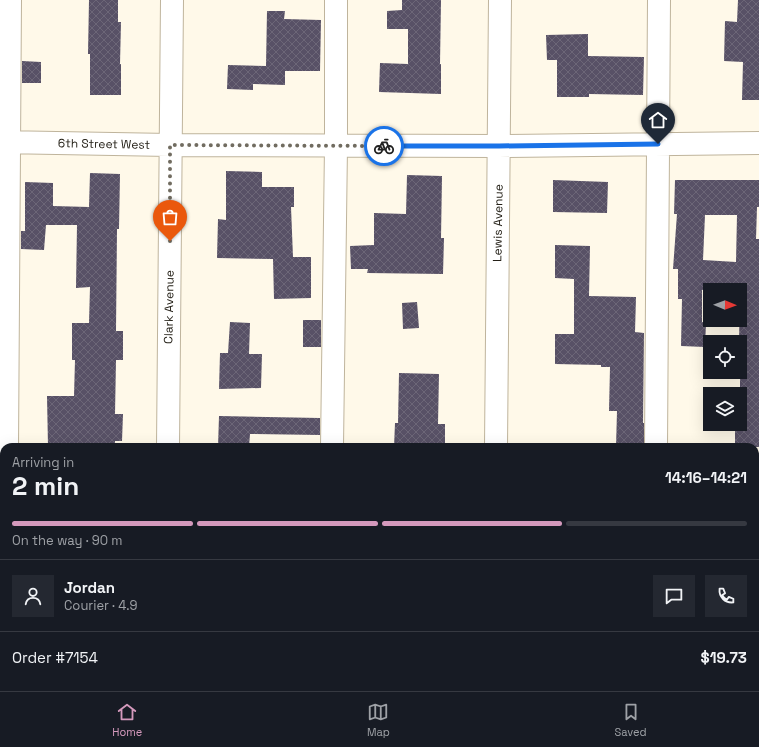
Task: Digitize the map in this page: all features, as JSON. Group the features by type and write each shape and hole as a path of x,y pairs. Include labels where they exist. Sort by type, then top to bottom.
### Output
{"street":[{"path":"7,443 4,142 10,0"},
{"name":"Clark Avenue","path":"168,443 172,0"},
{"path":"332,443 336,146 336,0"},
{"name":"Lewis Avenue","path":"496,443 500,0"},
{"path":"656,443 659,0"},
{"name":"6th Street West","path":"4,142 336,146 759,143"}],"building":[{"path":"89,0 118,0 118,22 121,22 121,95 90,95 90,54 88,54"},
{"path":"402,0 441,0 441,94 379,92 380,63 408,64 408,29 387,29 387,11 402,10"},
{"path":"738,0 759,0 759,100 742,100 743,62 724,61 725,21 737,22"},
{"path":"267,11 285,11 284,19 321,20 320,71 285,71 285,85 253,84 253,90 227,89 228,65 266,66"},
{"path":"588,34 588,56 644,57 643,95 589,94 589,97 557,97 557,60 547,60 546,35"},
{"path":"22,61 41,62 41,83 22,83"},
{"path":"226,171 262,172 262,187 294,187 294,207 291,207 293,257 311,257 311,298 274,299 273,259 217,258 218,219 226,220"},
{"path":"90,173 120,174 119,229 117,229 116,331 123,331 123,360 116,360 115,414 123,414 122,441 115,441 115,443 48,443 47,396 74,396 75,360 72,360 72,323 89,323 90,287 76,288 77,225 46,225 44,250 21,249 21,231 25,231 25,182 53,183 53,206 89,207"},
{"path":"407,175 442,176 441,238 444,238 443,274 367,273 368,269 351,269 350,246 374,245 374,213 406,214"},
{"path":"553,180 608,182 607,213 553,212"},
{"path":"675,180 759,180 759,207 757,207 756,239 759,239 759,443 735,443 735,431 747,431 747,387 740,387 740,379 747,379 747,335 739,335 739,327 747,327 747,283 703,283 702,322 703,327 706,327 706,335 703,335 703,347 681,346 682,299 678,299 678,269 673,269 677,214 674,214","holes":["705,215 737,215 736,262 703,260"]},
{"path":"555,245 590,246 589,296 636,297 635,332 644,333 644,443 616,443 617,411 609,411 610,367 601,367 601,365 555,364 555,334 574,334 574,279 555,278"},
{"path":"417,302 419,328 403,329 402,303"},
{"path":"303,320 321,320 321,347 303,347"},
{"path":"230,322 250,323 249,354 262,354 261,388 219,389 220,353 228,353"},
{"path":"399,373 439,374 438,424 445,424 445,443 394,443 395,423 398,423"},
{"path":"219,416 320,418 320,435 250,434 249,443 218,443"}],"way so far":[{"path":"170,241 170,145 384,146"}],"route":[{"path":"384,146 658,144"}]}
